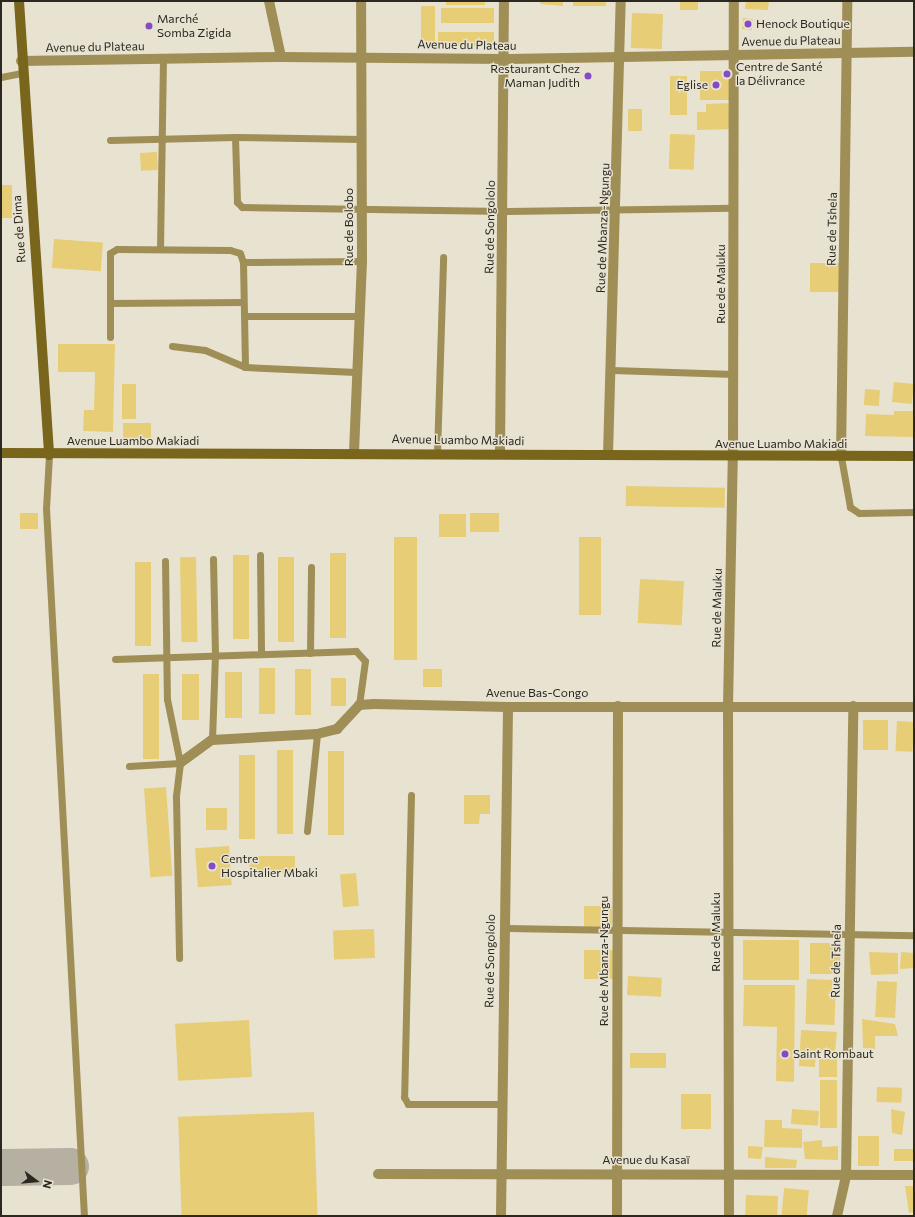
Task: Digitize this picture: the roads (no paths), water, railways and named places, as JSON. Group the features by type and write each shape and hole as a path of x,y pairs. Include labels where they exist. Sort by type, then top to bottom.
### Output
{"main road":[{"name":"Rue de Dima","path":"19,1 20,61 49,455"},
{"name":"Avenue Luambo Makiadi","path":"1,453 49,455 354,452 733,457 914,456"}],"street":[{"path":"269,1 281,57"},
{"name":"Rue de Bolobo","path":"354,452 356,372 362,261 361,1"},
{"name":"Rue de Songololo","path":"500,454 504,211 504,1"},
{"name":"Rue de Mbanza-Ngungu","path":"608,455 617,211 621,1"},
{"name":"Rue de Maluku","path":"729,1216 728,707 734,374 734,1"},
{"name":"Rue de Tshela","path":"841,456 848,54 847,1"},
{"name":"Avenue du Plateau","path":"20,61 281,57 504,59 914,52"},
{"path":"180,763 212,740 317,734 337,729 359,705"},
{"name":"Avenue Bas-Congo","path":"359,705 508,707 914,707"},
{"name":"Rue de Mbanza-Ngungu","path":"617,1216 618,706"},
{"name":"Rue de Tshela","path":"837,1216 846,1176 853,706"},
{"name":"Rue de Songololo","path":"501,1216 500,1173 508,707"},
{"name":"Avenue du Kasaï","path":"378,1174 730,1173 846,1176 914,1175"}],"lane":[{"path":"160,249 163,60"},
{"path":"1,76 21,74"},
{"path":"235,137 237,202 242,207 504,211 617,211 733,208"},
{"path":"110,140 235,137 362,139"},
{"path":"110,337 110,253 117,249 230,250 240,253 243,262 243,302 246,316 245,367"},
{"path":"436,453 443,257"},
{"path":"243,262 362,261"},
{"path":"110,303 243,302"},
{"path":"246,316 360,316"},
{"path":"172,346 205,350 245,367 356,372"},
{"path":"612,370 734,374"},
{"path":"49,455 46,508 84,1216"},
{"path":"841,456 850,507 859,513 914,512"},
{"path":"260,555 261,654"},
{"path":"212,740 215,654 213,559"},
{"path":"165,561 168,699 180,763 176,797 179,958"},
{"path":"310,653 311,567"},
{"path":"116,659 215,654 356,651 363,656 365,661 359,705"},
{"path":"307,831 317,734"},
{"path":"129,766 180,763"},
{"path":"411,795 404,1097 408,1104 501,1104"},
{"path":"504,928 914,935"}],"place":[{"name":"Henock Boutique","path":"748,24"},
{"name":"Marché Somba Zigida","path":"149,26"},
{"name":"Centre de Santé la Délivrance","path":"727,74"},
{"name":"Restaurant Chez Maman Judith","path":"588,76"},
{"name":"Eglise","path":"716,85"},
{"name":"Centre Hospitalier Mbaki","path":"212,866"},
{"name":"Saint Rombaut","path":"785,1054"}]}
